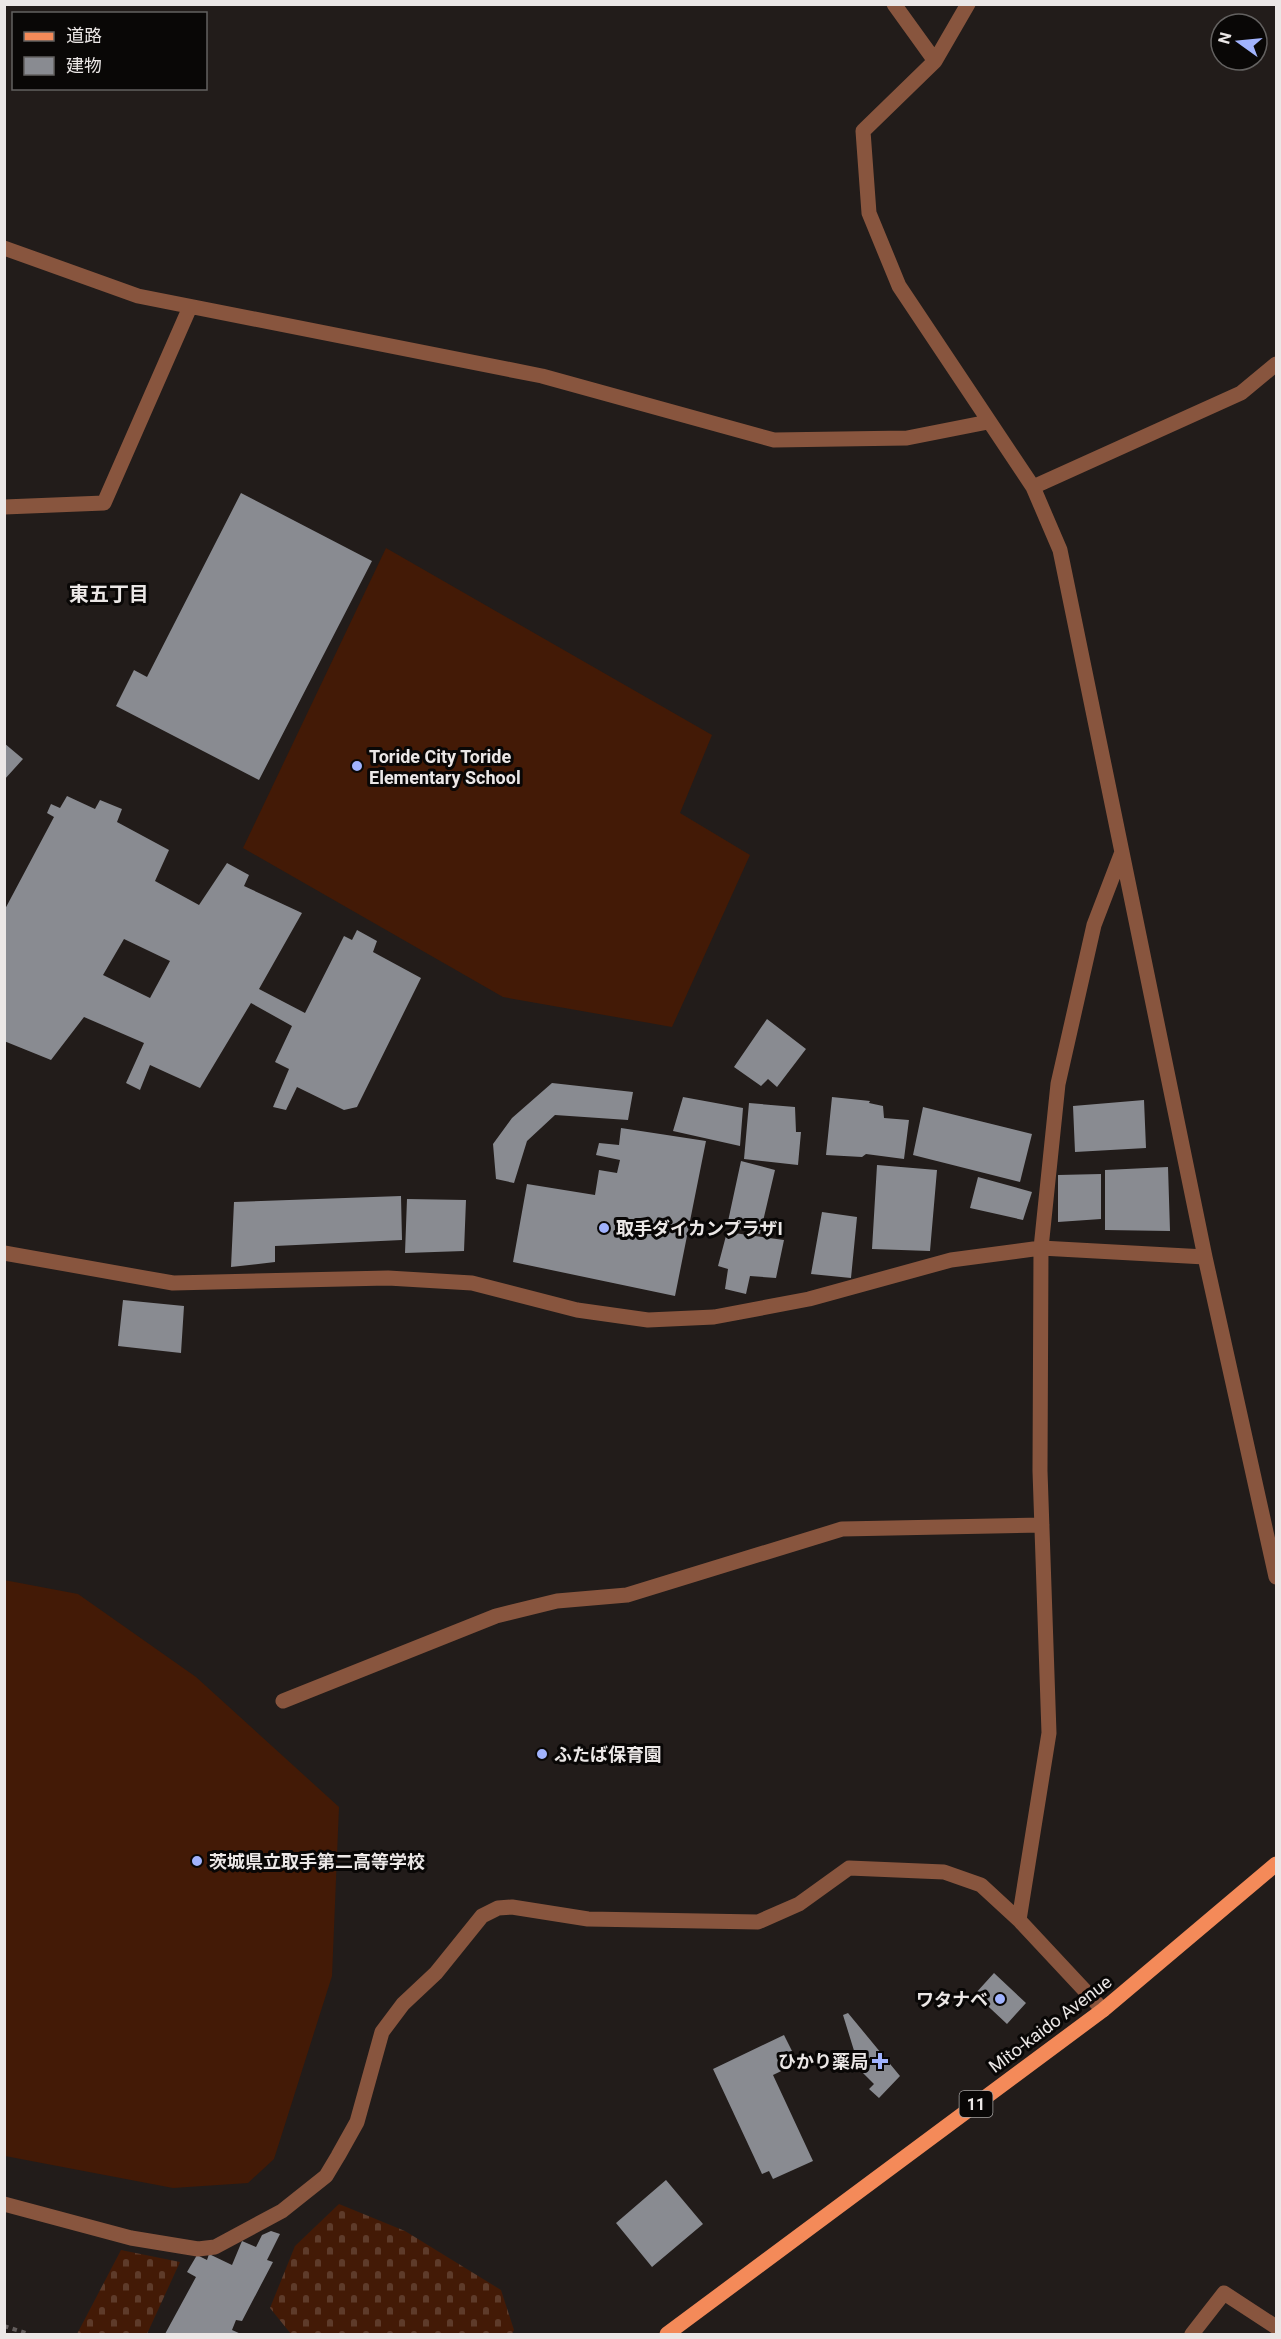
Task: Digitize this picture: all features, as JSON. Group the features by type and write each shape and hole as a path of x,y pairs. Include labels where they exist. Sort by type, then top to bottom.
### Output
{"main road":[{"name":"Mito-kaido Avenue","path":"667,2334 1103,2010 1276,1864"}],"street":[{"path":"894,4 935,62"},
{"path":"968,4 935,62 863,132 870,213 899,286 1033,487 1060,550 1204,1257 1276,1577"},
{"path":"4,248 138,296 542,376 774,440 907,438 988,422"},
{"path":"4,507 104,503 190,307"},
{"path":"1033,487 1241,393 1276,364"},
{"path":"1019,1920 1049,1733 1042,1525 1041,1248 1058,1084 1094,925 1122,852"},
{"path":"4,1253 173,1283 388,1278 472,1283 577,1310 648,1320 714,1317 809,1299 951,1260 1041,1248 1204,1257"},
{"path":"283,1701 496,1616 557,1601 627,1595 842,1529 1042,1525"},
{"path":"4,2204 131,2238 198,2249 215,2247 282,2211 326,2176 357,2122 382,2032 404,2004 436,1973 482,1916 498,1908 512,1906 588,1919 758,1922 799,1904 849,1868 944,1872 981,1885 1019,1920 1103,2010"},
{"path":"1192,2334 1224,2293 1276,2326"}],"path":[{"path":"4,2326 29,2334"}],"green space":[{"path":"386,548 712,735 680,813 750,855 672,1027 503,997 243,848"},
{"name":"茨城県立取手第二高等学校","path":"4,1580 78,1594 196,1677 339,1807 332,1976 274,2159 248,2183 173,2188 5,2156"},
{"path":"339,2204 405,2231 501,2290 514,2330 512,2334 291,2334 270,2308 295,2246"},
{"path":"121,2250 180,2262 147,2334 77,2334"}],"building":[{"path":"241,493 372,561 259,780 116,706 134,670 147,677"},
{"path":"4,743 23,759 4,780"},
{"path":"67,796 95,809 100,800 122,809 117,822 169,850 155,881 199,905 227,863 249,875 244,886 302,913 259,989 305,1013 344,936 352,940 357,930 377,941 373,952 421,978 357,1107 344,1110 297,1087 286,1110 273,1107 289,1069 275,1062 292,1026 251,1003 200,1088 150,1065 140,1090 126,1083 144,1043 84,1017 51,1060 4,1041 4,911 54,817 47,813 51,804 60,808","holes":["124,939 170,961 150,998 103,975"]},
{"path":"767,1019 806,1049 777,1087 768,1079 761,1086 734,1067"},
{"path":"552,1083 633,1092 628,1120 555,1115 527,1141 514,1183 496,1179 493,1144 512,1118"},
{"path":"683,1097 743,1108 740,1146 673,1131"},
{"path":"832,1097 870,1101 869,1103 883,1106 884,1118 909,1120 904,1159 866,1154 862,1157 826,1155"},
{"path":"1144,1100 1146,1148 1075,1152 1073,1106"},
{"path":"749,1103 795,1107 796,1132 801,1132 798,1165 744,1159"},
{"path":"923,1107 1032,1134 1020,1182 913,1155"},
{"name":"取手ダイカンプラザI","path":"621,1128 706,1141 675,1296 513,1262 527,1184 595,1195 599,1170 617,1173 620,1160 596,1155 599,1143 619,1145"},
{"path":"741,1161 775,1170 760,1234 727,1226"},
{"path":"877,1165 937,1170 930,1251 872,1249"},
{"path":"1168,1167 1170,1231 1105,1230 1105,1170"},
{"path":"1101,1174 1101,1219 1058,1222 1058,1175"},
{"path":"978,1177 1032,1192 1023,1220 970,1208"},
{"path":"401,1196 402,1240 275,1246 275,1262 231,1267 234,1202"},
{"path":"407,1199 466,1200 464,1251 405,1253"},
{"path":"822,1212 857,1217 851,1278 811,1274"},
{"path":"727,1232 784,1240 776,1278 750,1276 746,1294 725,1289 728,1269 718,1266"},
{"path":"123,1300 184,1306 181,1353 118,1346"},
{"path":"994,1973 1026,2003 1007,2024 975,1994"},
{"path":"848,2013 900,2076 879,2098 869,2089 874,2084 860,2070 843,2015"},
{"path":"784,2035 798,2063 773,2075 813,2161 773,2179 769,2171 762,2174 713,2069"},
{"path":"666,2180 703,2224 652,2267 616,2223"},
{"path":"271,2231 280,2234 267,2260 273,2262 242,2321 236,2320 232,2330 241,2334 165,2334 196,2277 187,2272 197,2255 207,2260 209,2254 232,2265 242,2241 256,2247 262,2235"}],"place":[{"name":"Toride City Toride Elementary School","path":"357,766"},
{"name":"取手ダイカンプラザI","path":"604,1228"},
{"name":"ふたば保育園","path":"542,1754"},
{"name":"茨城県立取手第二高等学校","path":"197,1861"},
{"name":"ワタナベ","path":"1000,1999"},
{"name":"ひかり薬局","path":"880,2061"}],"district":[{"name":"東五丁目","path":"109,594"}]}
